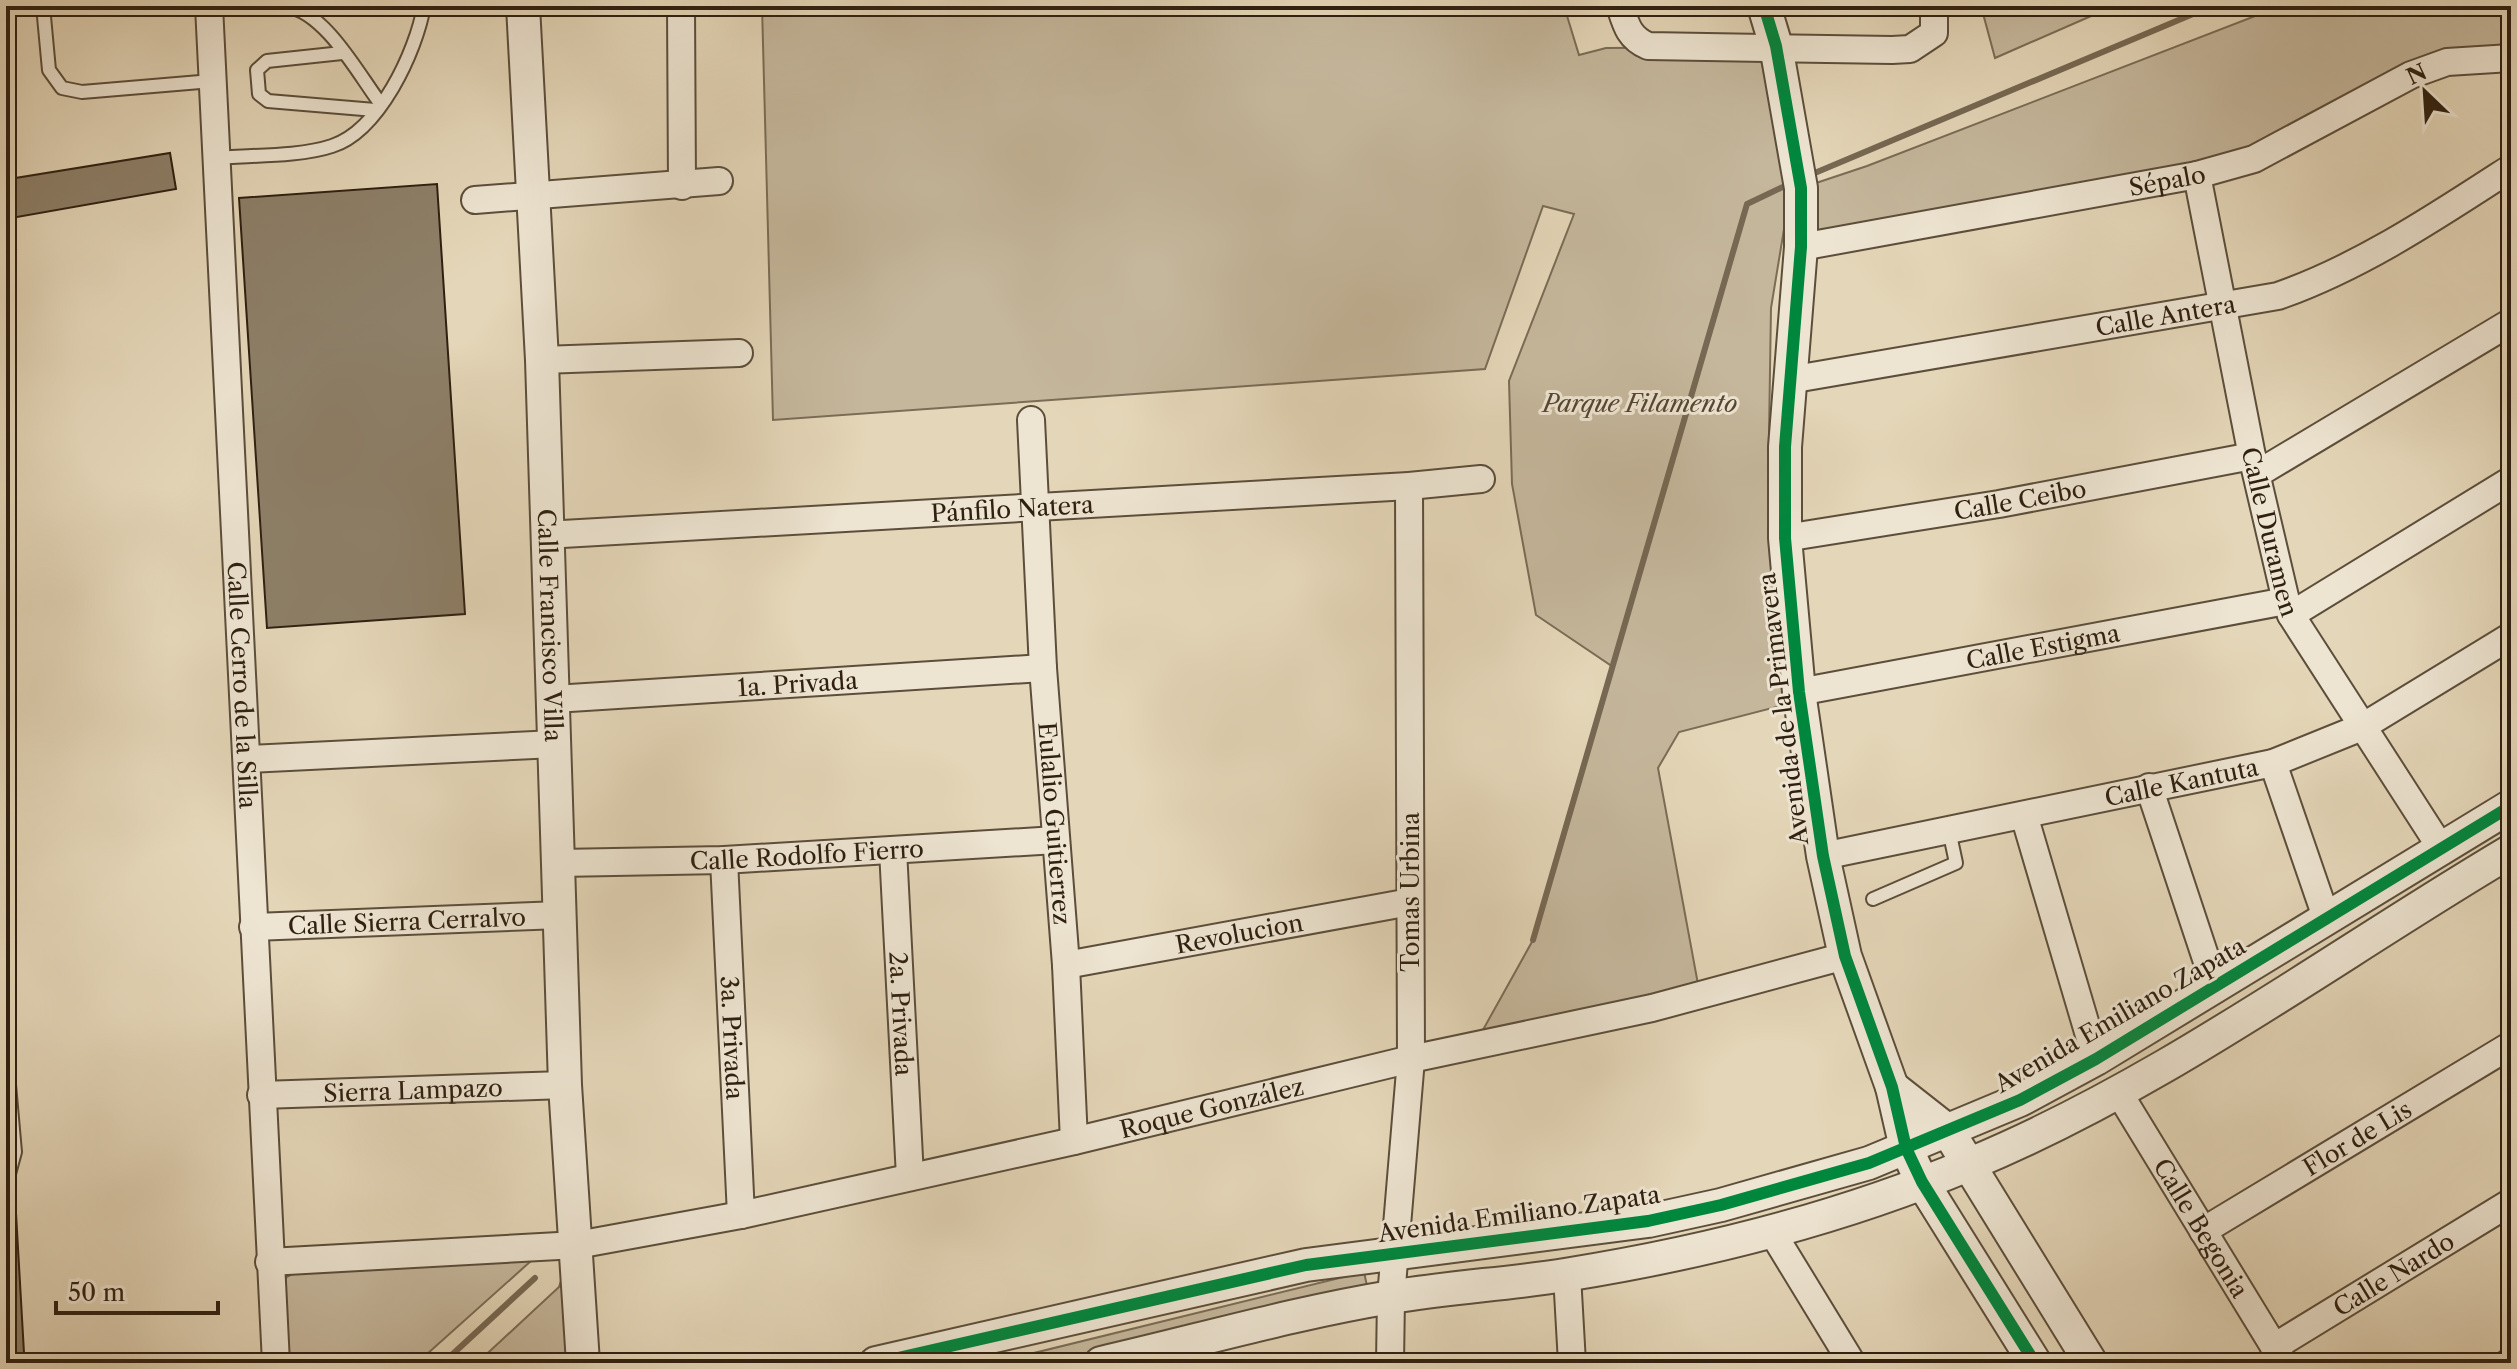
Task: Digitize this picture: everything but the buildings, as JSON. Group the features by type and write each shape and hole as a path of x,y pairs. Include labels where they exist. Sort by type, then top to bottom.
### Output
{"street":[{"name":"Calle Cerro de la Silla","path":"209,6 214,158 276,1363"},
{"name":"Calle Francisco Villa","path":"523,6 542,360 545,535 554,699 565,1085 583,1363"},
{"path":"681,6 682,186"},
{"path":"1620,6 1628,30 1636,41 1659,47 1910,49 1934,33 1934,6"},
{"name":"Avenida de la Primavera","path":"1764,6 1776,46 1801,188 1801,247 1789,380 1785,538 1799,692 1823,856 1845,956 1892,1087 1906,1148 1922,1182 2035,1363"},
{"name":"Sépalo","path":"1801,247 2197,175 2254,159 2411,75 2447,62 2511,58"},
{"name":"Calle Antera","path":"1789,380 2278,296 2321,281 2511,168"},
{"name":"Calle Duramen","path":"2197,175 2255,465 2289,608 2441,848"},
{"path":"475,200 533,198 719,181"},
{"name":"Calle Ceibo","path":"1785,538 2255,465 2511,322"},
{"path":"542,360 739,353"},
{"name":"Eulalio Guitierrez","path":"1031,420 1043,668 1066,965 1074,1141"},
{"name":"Pánfilo Natera","path":"545,535 1409,486 1481,479"},
{"name":"Calle Estigma","path":"1799,692 2289,608 2511,480"},
{"name":"Tomas Urbina","path":"1390,1363 1394,1252 1411,1059 1409,486"},
{"name":"Calle Kantuta","path":"1823,856 2273,763 2362,727 2511,636"},
{"name":"1a. Privada","path":"554,699 1043,668"},
{"path":"247,759 555,744"},
{"path":"2273,763 2327,920"},
{"path":"2149,787 2216,989"},
{"name":"Avenida Emiliano Zapata","path":"876,1363 955,1355 1306,1265 1394,1252 1560,1235 1648,1221 1721,1205 1869,1163 2020,1100 2096,1059 2216,989 2511,806"},
{"path":"2024,815 2096,1059"},
{"name":"Calle Rodolfo Fierro","path":"559,863 724,860 1056,840"},
{"name":"2a. Privada","path":"893,850 910,1177"},
{"path":"1101,1363 1391,1297 1567,1275 1772,1232 1969,1165 2119,1093 2281,996 2511,851"},
{"name":"3a. Privada","path":"724,860 741,1215"},
{"name":"Revolucion","path":"1066,965 1410,902"},
{"name":"Calle Sierra Cerralvo","path":"253,927 560,915"},
{"name":"Roque González","path":"269,1262 577,1245 741,1215 1074,1141 1411,1059 1652,1008 1845,956"},
{"name":"Flor de Lis","path":"2203,1231 2511,1045"},
{"name":"Sierra Lampazo","path":"261,1095 565,1085"},
{"path":"1892,1087 1948,1131 2091,1363"},
{"name":"Calle Begonia","path":"2119,1093 2279,1355"},
{"name":"Calle Nardo","path":"2279,1355 2511,1202"},
{"path":"1772,1232 1852,1363"},
{"path":"1567,1275 1572,1363"}],"lane":[{"path":"43,6 49,70 62,88 82,92 212,81"},
{"path":"255,8 269,6"},
{"path":"286,6 311,15 342,53 378,107"},
{"path":"214,158 329,147 357,133 378,107 412,50 424,6"},
{"path":"342,53 267,61 257,70 259,94 268,101 378,107"},
{"path":"1873,899 1956,863 1949,830"},
{"path":"6,1051 15,1152 6,1185"}],"green space":[{"name":"Parque Filamento","path":"762,6 1564,6 1579,55 1606,48 1758,47 1788,176 1787,211 1771,308 1768,497 1784,705 1679,732 1658,768 1700,995 1474,1046 1533,940 1613,667 1536,615 1512,484 1509,381 1574,214 1543,206 1485,369 773,420"},
{"path":"1981,6 2114,6 1995,58"},
{"path":"2281,6 2511,6 2511,59 2468,59 2254,159 1801,247 1801,188 1867,166"},
{"path":"541,1252 417,1363 283,1363 283,1279 294,1273"},
{"path":"570,1253 578,1363 477,1363 559,1287"},
{"path":"1364,1272 1372,1309 1122,1363 993,1363"}],"waterway":[{"path":"1810,175 2212,6"},
{"path":"1533,940 1747,204 1789,184"},
{"path":"443,1363 535,1278"}],"cycle path":[{"path":"1764,6 1776,46 1801,188 1801,247 1785,447 1785,538 1799,692 1823,856 1845,956 1892,1087 1906,1148 1922,1182 2035,1363"},
{"path":"876,1363 1306,1265 1648,1221 1721,1205 1869,1163 2020,1100 2096,1059 2511,806"}]}
